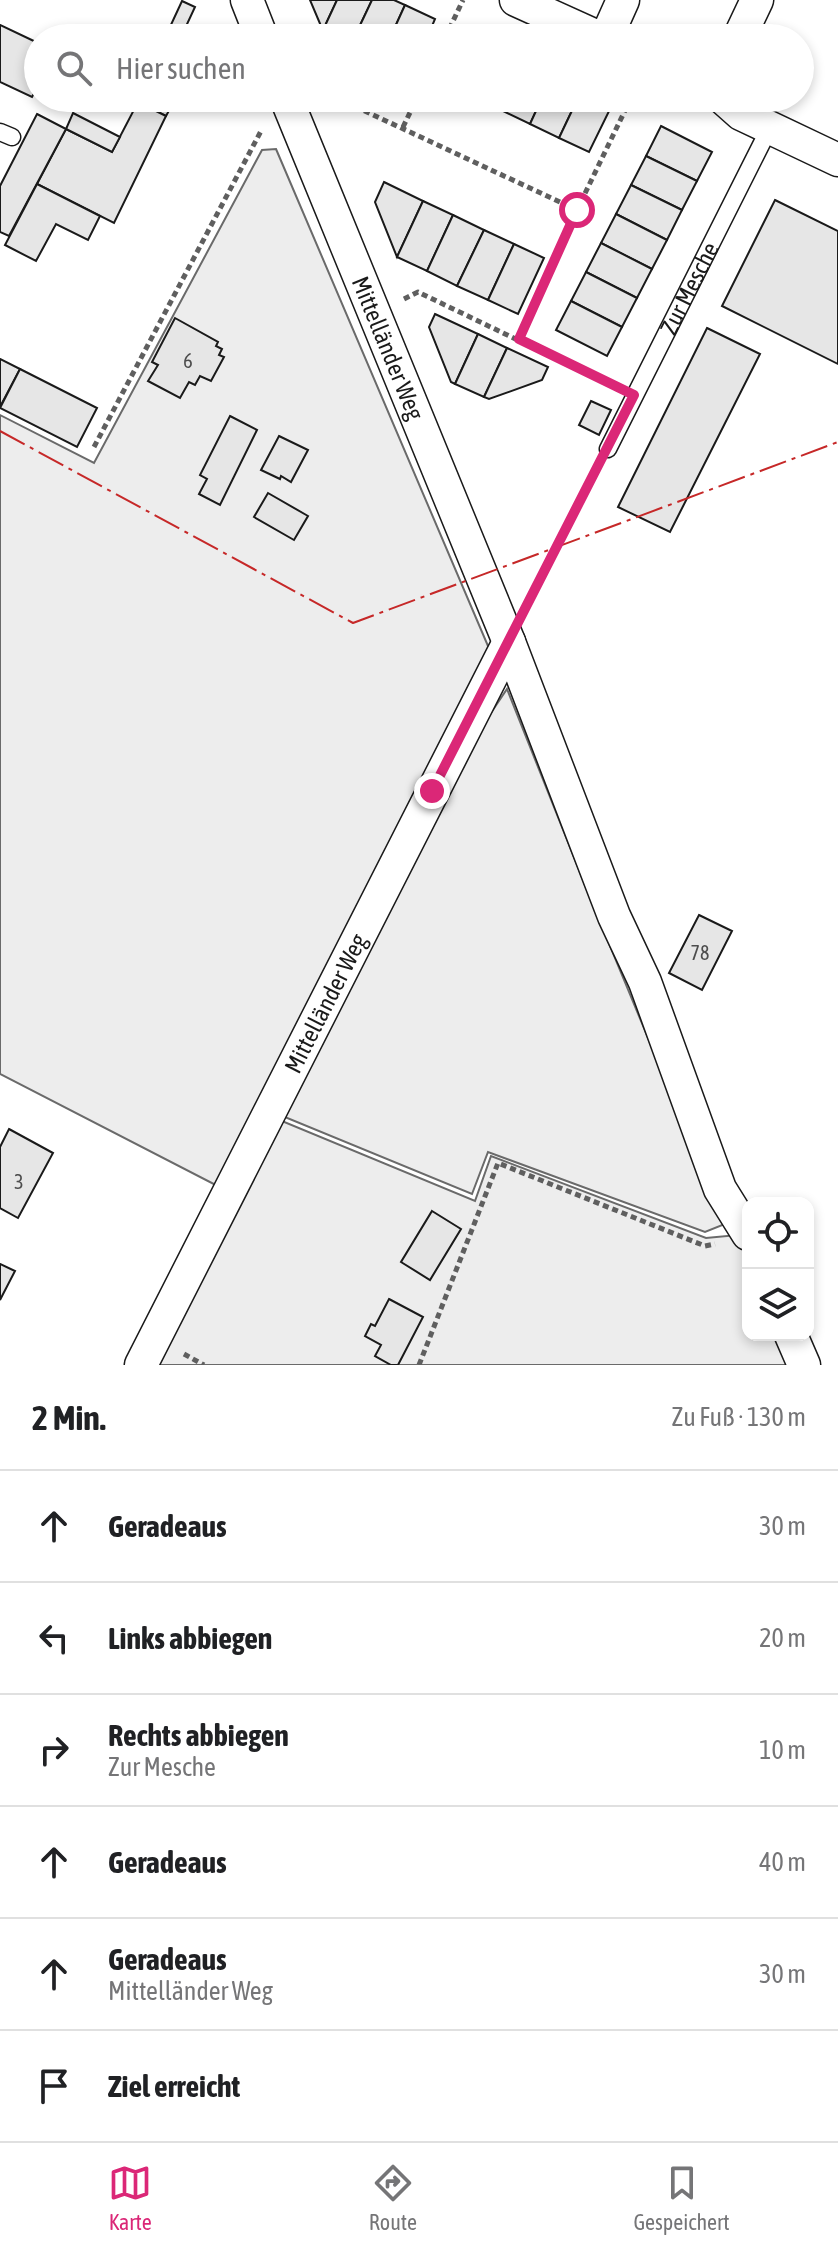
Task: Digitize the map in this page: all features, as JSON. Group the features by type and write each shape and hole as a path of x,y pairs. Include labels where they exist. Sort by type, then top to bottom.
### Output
{"street":[{"path":"247,0 256,24"},
{"path":"516,0 571,24"},
{"path":"610,24 623,0"},
{"path":"746,24 757,0"},
{"name":"Mittelländer Weg","path":"292,112 509,642 614,916 645,982 720,1189 734,1238"},
{"path":"739,112 838,160"},
{"name":"Mittelländer Weg","path":"141,1365 509,642"},
{"path":"794,1341 804,1365"}],"lane":[{"name":"Zur Mesche","path":"608,449 770,127"}],"path":[{"path":"452,24 463,0"},
{"path":"369,112 577,210"},
{"path":"403,127 410,112"},
{"path":"519,339 624,112"},
{"path":"94,447 264,126"},
{"path":"374,312 418,292 634,395"},
{"path":"509,642 608,449"},
{"path":"419,1365 498,1163 705,1246 734,1238"}],"shaded area":[{"path":"276,149 491,653 260,1112 475,1201 491,1156 706,1238 742,1235 742,1341 806,1341 816,1365 159,1365 241,1198 0,1074 0,415 94,463 262,150"},
{"path":"507,689 725,1224 705,1232 488,1152 472,1194 275,1113 435,796"}],"building":[{"path":"310,0 337,0 326,24 320,24"},
{"path":"337,0 372,0 361,24 326,24"},
{"path":"372,0 394,0 405,5 396,24 361,24"},
{"path":"182,1 195,7 187,24 171,24"},
{"path":"405,5 435,19 433,24 396,24"},
{"path":"0,25 24,36 24,93 0,82"},
{"path":"133,112 158,112 166,116 114,223 37,184 66,129 112,152"},
{"path":"505,112 536,112 530,124"},
{"path":"536,112 571,112 559,138 530,124"},
{"path":"571,112 609,112 589,152 559,138"},
{"path":"73,113 120,137 112,152 66,129"},
{"path":"37,114 66,129 9,236 0,232 0,186"},
{"path":"661,126 712,152 697,181 646,156"},
{"path":"646,156 697,181 682,210 631,185"},
{"path":"384,182 423,201 397,257 375,202"},
{"path":"37,184 100,216 88,240 56,224 36,261 5,245"},
{"path":"631,185 682,210 667,240 616,214"},
{"path":"775,200 838,231 838,364 722,306"},
{"path":"423,201 453,215 427,271 397,257"},
{"path":"616,214 667,240 652,269 601,243"},
{"path":"453,215 484,230 457,286 427,271"},
{"path":"484,230 514,244 488,300 457,286"},
{"path":"601,243 652,269 637,298 586,272"},
{"path":"514,244 544,258 518,314 488,300"},
{"path":"586,272 637,298 622,327 571,301"},
{"path":"571,301 622,327 607,356 556,330"},
{"path":"435,314 478,334 455,384 451,382 429,327"},
{"path":"175,318 218,342 216,346 222,349 219,355 224,357 211,381 200,376 195,385 189,382 180,398 148,381 158,365 152,362"},
{"path":"707,328 760,354 670,532 618,507"},
{"path":"478,334 507,348 484,397 455,384"},
{"path":"507,348 548,367 542,380 489,399 484,397"},
{"path":"0,359 20,369 0,407"},
{"path":"20,369 97,408 77,447 0,408"},
{"path":"591,401 611,410 599,435 579,425"},
{"path":"230,416 257,430 220,505 199,494 207,479 200,475"},
{"path":"279,436 308,450 291,482 261,470"},
{"path":"268,493 308,516 294,540 254,517"},
{"path":"699,915 732,931 702,990 669,973"},
{"path":"9,1129 53,1153 18,1218 0,1208 0,1147"},
{"path":"432,1211 461,1229 430,1280 401,1262"},
{"path":"0,1264 15,1271 0,1300"},
{"path":"389,1299 423,1317 398,1365 391,1365 375,1356 381,1345 365,1336 371,1324 375,1326"}],"power":[{"path":"0,431 353,623 838,442"}],"route":[{"path":"432,791 634,395 519,339 577,210"}]}
